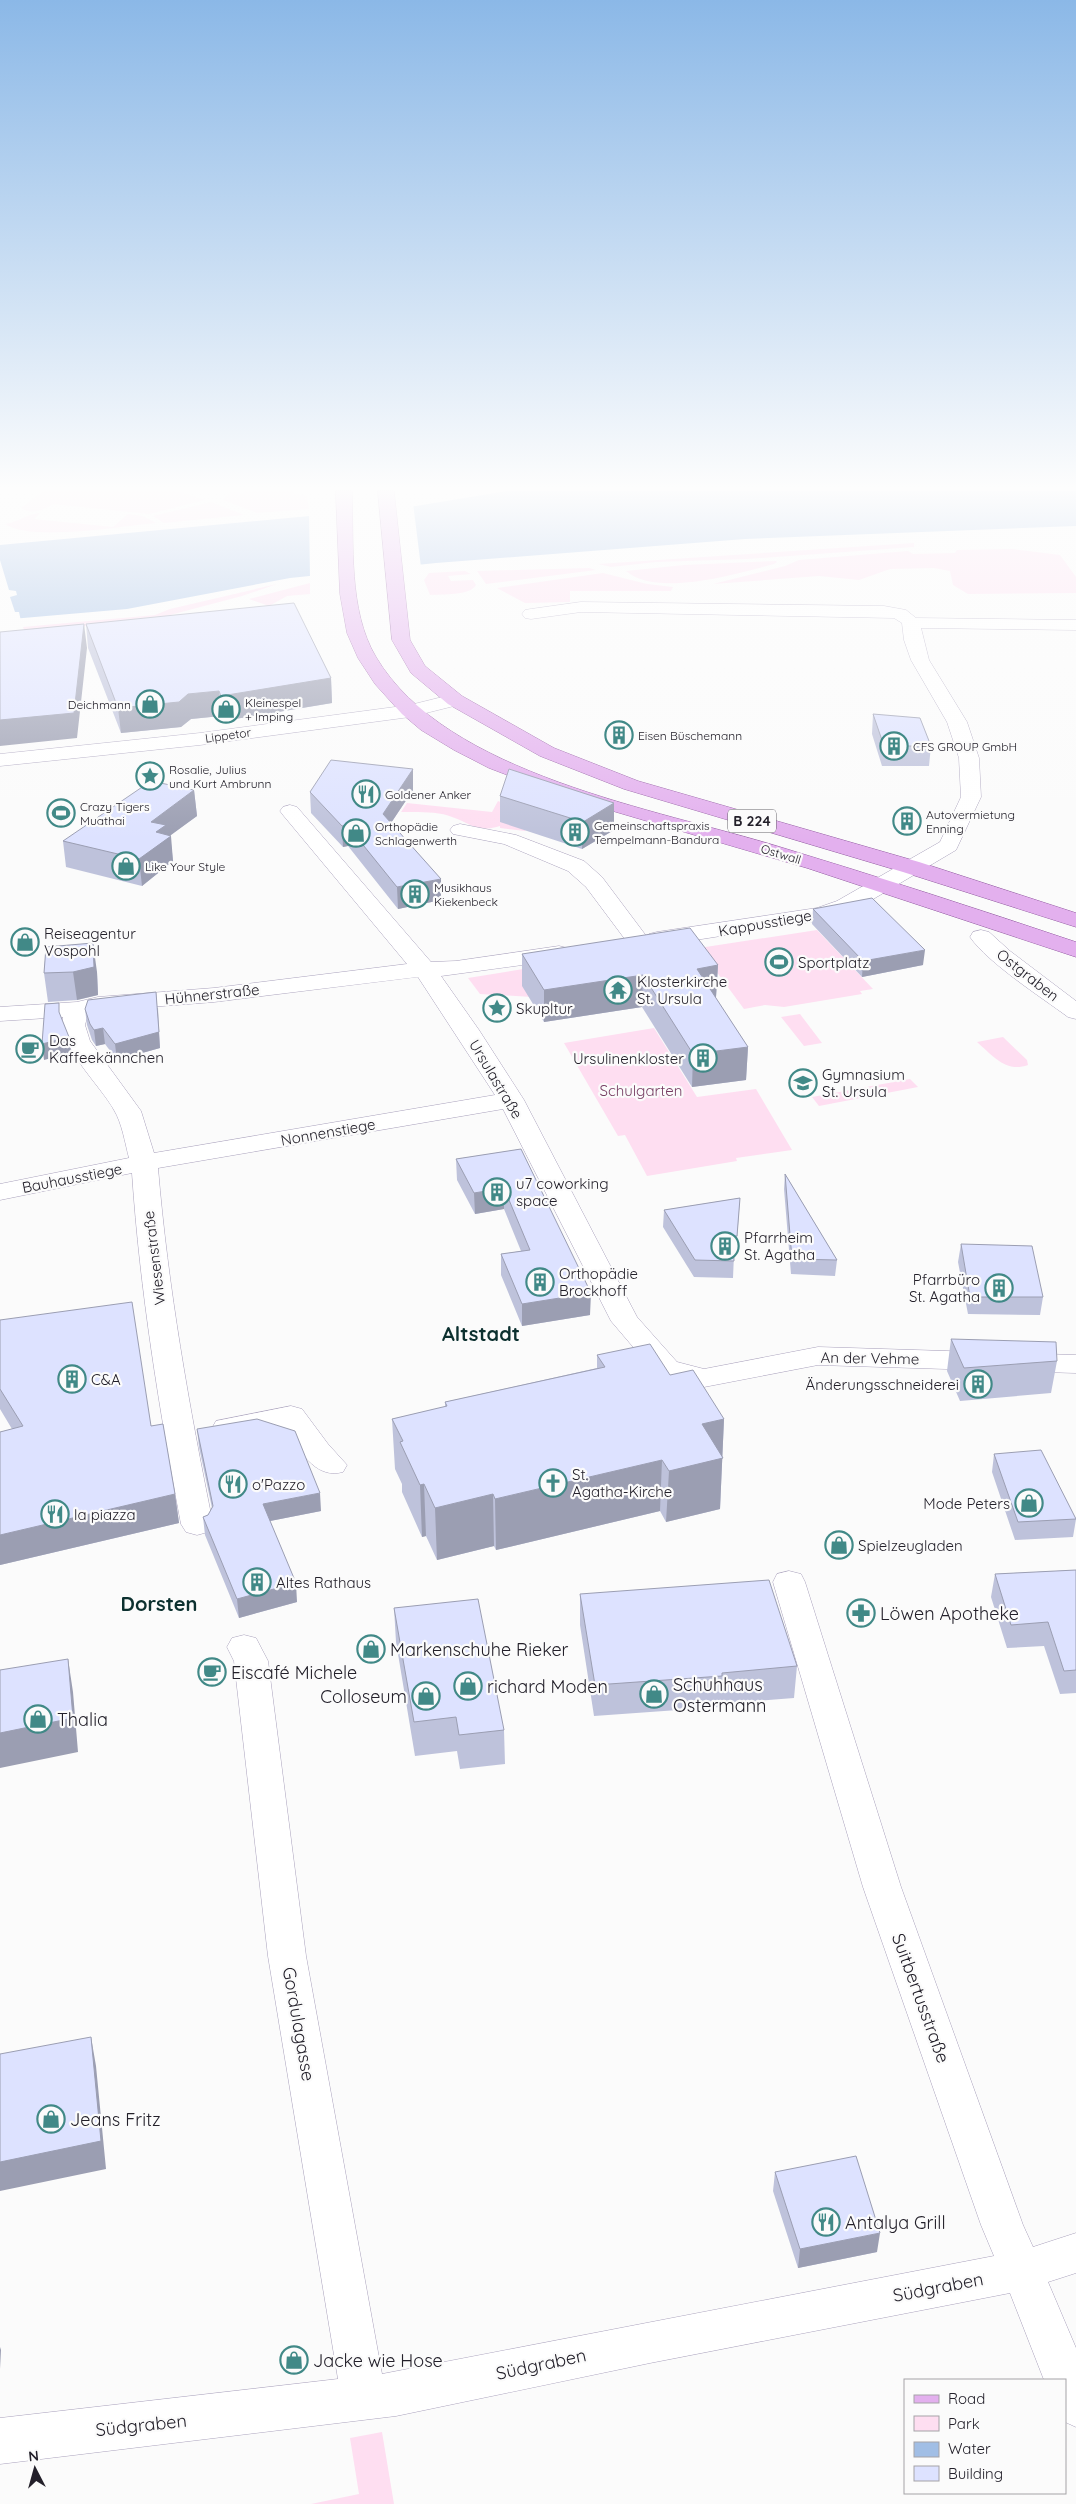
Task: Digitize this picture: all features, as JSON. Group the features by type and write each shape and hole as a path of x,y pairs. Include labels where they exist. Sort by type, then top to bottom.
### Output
{"main road":[{"name":"B 224","path":"352,608 360,645 381,678 410,711"},
{"name":"B 224","path":"397,608 401,640 418,669 455,700"},
{"name":"Ostwall","path":"455,700 547,752 631,785 911,867 1076,920"},
{"name":"Ostwall","path":"410,711 428,726 462,746 554,787 881,884 1076,950"}],"street":[{"path":"532,614 581,608 874,611 900,613 908,617 911,623 1076,625"},
{"name":"Kappusstiege","path":"460,830 510,840 576,866 594,882 628,943 706,933 821,914 845,906 949,846 970,798 970,758 957,722 920,660 912,640 911,623"},
{"name":"Lippetor","path":"0,760 200,739 410,711 455,700"},
{"name":"Ursulastraße","path":"290,811 424,970 512,1100 625,1320 667,1370"},
{"name":"Ostgraben","path":"981,937 1002,956 1076,1012"},
{"path":"424,970 456,968 580,950"},
{"name":"Hühnerstraße","path":"0,1014 77,1009 98,1004 214,995 424,970"},
{"name":"Wiesenstraße","path":"77,1009 73,1025 78,1041 128,1111 144,1163 151,1250 180,1438 197,1524"},
{"name":"Nonnenstiege","path":"144,1163 512,1100"},
{"name":"Bauhausstiege","path":"0,1192 144,1163"},
{"name":"An der Vehme","path":"667,1370 704,1378 818,1356 1076,1364"},
{"path":"180,1438 291,1416 317,1451 332,1465"},
{"name":"Suitbertusstraße","path":"789,1582 882,1887 1002,2225 1066,2379"},
{"name":"Gordulagasse","path":"244,1647 251,1661 287,1956 364,2400"},
{"name":"Südgraben","path":"0,2440 364,2400 1021,2271 1076,2253"},
{"name":"Suitbertusstraße","path":"1066,2379 1076,2405"}],"green space":[{"path":"197,608 155,619 25,632 23,627 155,615 170,609"},
{"path":"498,801 530,813 533,816 525,831 500,828 500,826 485,829 474,827 440,814 401,812 407,803 492,812"},
{"name":"Sportplatz","path":"817,930 873,989 860,991 862,994 784,1007 765,1005 744,1009 699,948"},
{"path":"560,963 532,997 480,994 468,978"},
{"path":"800,1014 822,1043 804,1046 781,1017"},
{"name":"Schulgarten","path":"654,1028 697,1097 756,1089 792,1150 736,1158 737,1161 647,1176 625,1135 618,1136 564,1043"},
{"path":"1003,1037 1027,1060 1028,1065 1013,1067 1006,1065 994,1058 977,1042"},
{"path":"910,1079 918,1087 819,1106 812,1097"},
{"path":"382,2432 394,2504 311,2504 359,2494 350,2438"}],"water":[{"path":"0,608 133,608 127,609 0,620"}],"pier":[{"path":"0,608 14,608 15,612 19,612 21,621 0,622"}],"building":[{"path":"246,608 296,608 331,678 221,696 219,691 188,694 179,702 118,708 86,624"},
{"path":"84,624 74,713 0,720 0,632"},
{"path":"873,714 920,718 931,746 884,746"},
{"path":"331,760 413,769 383,814 441,879 397,887 347,825 342,826 310,792"},
{"path":"509,769 614,803 583,822 500,796"},
{"path":"151,781 194,790 151,822 166,825 156,832 171,836 139,859 63,841"},
{"path":"872,898 925,950 863,961 813,909"},
{"path":"690,928 718,965 697,969 748,1047 693,1054 643,975 544,990 522,954"},
{"path":"93,943 94,967 73,972 44,973 46,947"},
{"path":"156,992 159,1032 115,1044 103,1028 94,1030 90,1024 85,1009 88,1000"},
{"path":"59,1003 59,1012 69,1037 42,1044 45,1004"},
{"path":"521,1149 591,1293 522,1304 501,1254 530,1250 504,1188 474,1193 456,1159"},
{"path":"785,1174 837,1260 792,1259"},
{"path":"740,1198 737,1236 733,1236 734,1261 695,1260 664,1210"},
{"name":"Pfarrbüro St. Agatha","path":"961,1244 1032,1246 1043,1297 970,1297"},
{"path":"132,1302 151,1426 163,1424 175,1494 0,1535 0,1432 23,1426 0,1389 0,1320"},
{"path":"951,1339 1056,1342 1057,1361 964,1368"},
{"path":"650,1344 670,1375 693,1370 724,1419 702,1424 723,1458 669,1471 662,1460 495,1499 493,1494 435,1508 424,1484 420,1485 400,1442 403,1441 392,1419 447,1406 445,1402 605,1367 597,1355"},
{"path":"257,1419 295,1431 320,1493 263,1504 296,1583 237,1599 203,1517 208,1515 213,1506 197,1429"},
{"path":"1041,1450 1076,1519 1018,1522 994,1454"},
{"path":"1076,1570 1076,1670 1064,1671 1048,1622 1011,1625 995,1574"},
{"path":"769,1580 797,1666 722,1673 722,1676 595,1685 580,1594"},
{"path":"478,1599 504,1730 459,1735 456,1717 414,1722 394,1608"},
{"path":"68,1659 73,1718 0,1733 0,1670"},
{"name":"Jeans Fritz","path":"91,2037 101,2141 0,2162 0,2054"},
{"name":"Antalya Grill","path":"856,2156 880,2233 800,2249 775,2172"}],"place":[{"name":"Deichmann","path":"150,704"},
{"name":"Kleinespel + Imping","path":"226,709"},
{"name":"Eisen Büschemann","path":"619,735"},
{"name":"CFS GROUP GmbH","path":"894,746"},
{"name":"Rosalie, Julius und Kurt Ambrunn","path":"150,776"},
{"name":"Goldener Anker","path":"366,794"},
{"name":"Crazy Tigers Muathai","path":"61,813"},
{"name":"Autovermietung Enning","path":"907,821"},
{"name":"Gemeinschaftspraxis Tempelmann-Bandura","path":"575,832"},
{"name":"Orthopädie Schlagenwerth","path":"356,833"},
{"name":"Like Your Style","path":"126,866"},
{"name":"Musikhaus Kiekenbeck","path":"415,894"},
{"name":"Reiseagentur Vospohl","path":"25,942"},
{"name":"Sportplatz","path":"779,962"},
{"name":"Klosterkirche St. Ursula","path":"618,990"},
{"name":"Skupltur","path":"497,1008"},
{"name":"Das Kaffeekännchen","path":"30,1049"},
{"name":"Ursulinenkloster","path":"703,1058"},
{"name":"Gymnasium St. Ursula","path":"803,1083"},
{"name":"u7 coworking space","path":"497,1192"},
{"name":"Pfarrheim St. Agatha","path":"725,1246"},
{"name":"Orthopädie Brockhoff","path":"540,1282"},
{"name":"Pfarrbüro St. Agatha","path":"999,1288"},
{"name":"C&A","path":"72,1379"},
{"name":"Änderungsschneiderei","path":"978,1384"},
{"name":"St. Agatha-Kirche","path":"553,1483"},
{"name":"o'Pazzo","path":"233,1484"},
{"name":"Mode Peters","path":"1029,1503"},
{"name":"la piazza","path":"55,1514"},
{"name":"Spielzeugladen","path":"839,1545"},
{"name":"Altes Rathaus","path":"257,1582"},
{"name":"Löwen Apotheke","path":"861,1613"},
{"name":"Markenschuhe Rieker","path":"371,1649"},
{"name":"Eiscafé Michele","path":"212,1672"},
{"name":"richard Moden","path":"468,1686"},
{"name":"Schuhhaus Ostermann","path":"654,1694"},
{"name":"Colloseum","path":"426,1696"},
{"name":"Thalia","path":"38,1719"},
{"name":"Jeans Fritz","path":"51,2119"},
{"name":"Antalya Grill","path":"826,2222"},
{"name":"Jacke wie Hose","path":"294,2360"}],"district":[{"name":"Altstadt","path":"481,1333"},
{"name":"Dorsten","path":"159,1603"}]}
